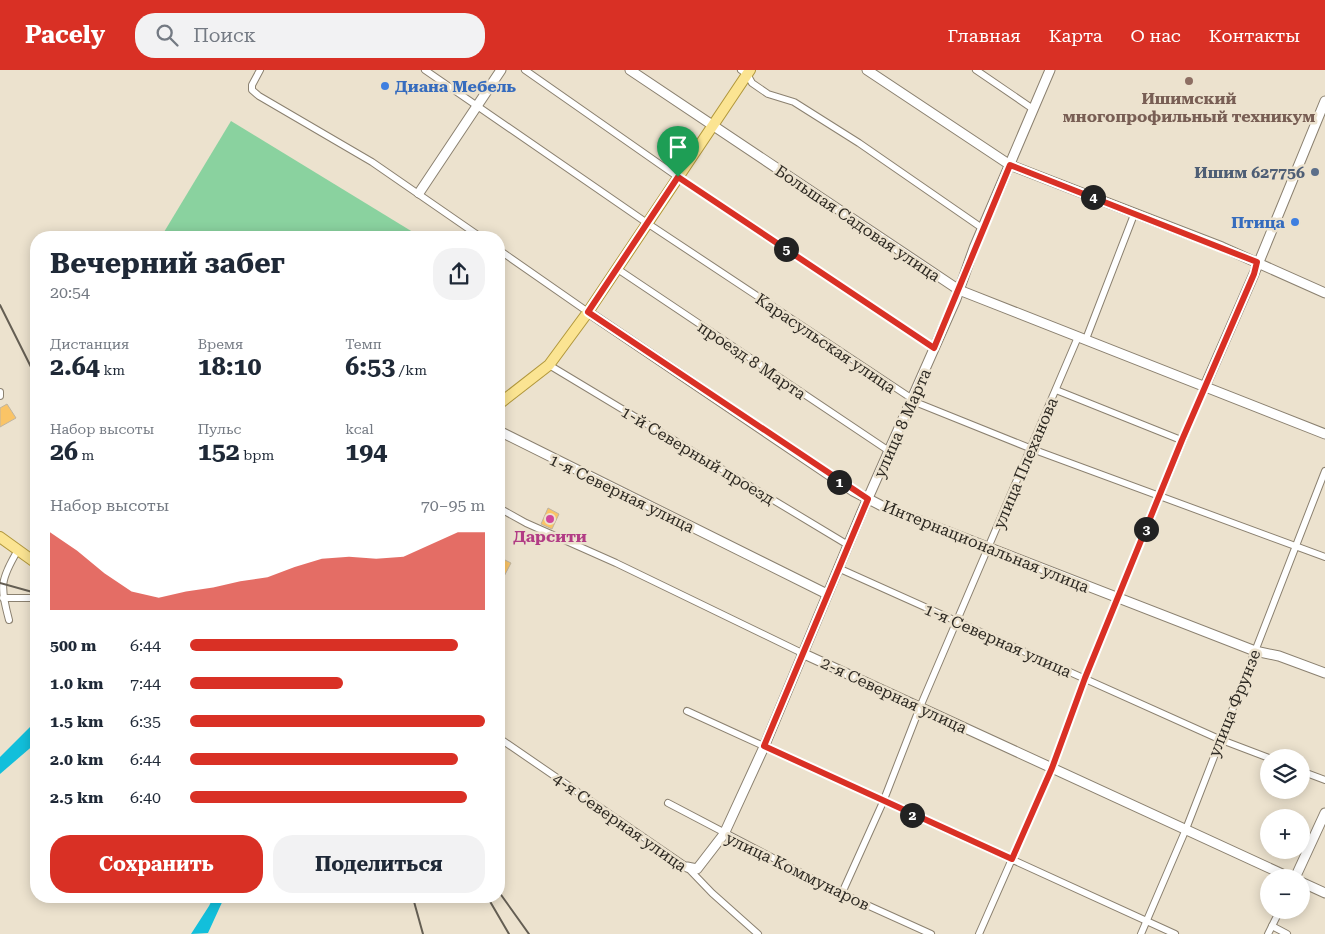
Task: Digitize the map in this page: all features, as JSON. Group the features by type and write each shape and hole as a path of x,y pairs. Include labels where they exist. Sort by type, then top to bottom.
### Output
{"main road":[{"path":"505,399 548,365 588,312 746,71"},
{"path":"0,537 30,559"}],"street":[{"path":"260,70 252,85 252,90 259,96 334,138 419,193 472,231"},
{"name":"Карасульская улица","path":"425,70 647,223 913,400 1032,449 1325,557"},
{"path":"419,193 501,70"},
{"path":"525,70 678,177 934,348"},
{"name":"Большая Садовая улица","path":"630,70 959,290 1325,434"},
{"path":"867,70 1010,165 1135,212 1257,262 1325,293"},
{"path":"976,70 1033,109"},
{"name":"улица 8 Марта","path":"698,873 724,834 764,746 838,568 913,400 959,290 982,228 1050,70"},
{"path":"746,71 752,84 768,94 794,102 860,143 982,228"},
{"path":"979,934 1052,768 1085,678 1119,599 1204,386 1254,274 1257,262 1325,101"},
{"name":"улица Плеханова","path":"842,893 883,802 920,707 988,548 1056,390 1082,338 1135,212"},
{"name":"Интернациональная улица","path":"505,254 588,312 868,499 988,548 1255,651 1279,656 1325,673"},
{"name":"проезд 8 Марта","path":"616,268 889,451"},
{"name":"1-й Северный проезд","path":"548,365 848,545"},
{"path":"1056,390 1182,440"},
{"name":"1-я Северная улица","path":"505,434 827,594"},
{"name":"улица Фрунзе","path":"1141,934 1186,829 1219,739 1325,471"},
{"name":"2-я Северная улица","path":"505,511 802,653 1272,869"},
{"path":"10,620 0,584 6,566 18,550"},
{"name":"1-я Северная улица","path":"838,568 1219,739 1260,755"},
{"path":"4,598 30,598"},
{"path":"687,711 883,802 1148,920 1175,934"},
{"name":"4-я Северная улица","path":"505,742 687,867"},
{"path":"1310,774 1325,780"},
{"name":"улица Коммунаров","path":"668,804 842,893 931,934"},
{"path":"1300,869 1325,813"},
{"path":"687,867 698,873"},
{"name":"4-я Северная улица","path":"698,873 758,934"},
{"path":"1310,886 1325,893"},
{"path":"1268,934 1276,919"},
{"path":"1272,926 1286,934"}],"green space":[{"path":"231,121 411,231 165,231"}],"water":[{"path":"30,727 30,748 0,774 0,757"},
{"path":"210,903 222,903 208,933 191,934"}],"building":[{"path":"7,404 16,418 0,427 0,408"},
{"name":"Дарсити","path":"548,508 559,514 552,529 541,524"},
{"path":"505,560 511,563 505,574"}],"railway":[{"path":"0,305 30,365"},
{"path":"0,583 30,591"},
{"path":"505,900 529,934"},
{"path":"414,903 423,934"},
{"path":"491,903 509,934"}],"place":[{"name":"Ишимский многопрофильный техникум","path":"1189,81"},
{"name":"Диана Мебель","path":"385,86"},
{"name":"Ишим 627756","path":"1315,172"},
{"name":"Птица","path":"1295,222"},
{"name":"Дарсити","path":"550,519"}],"route":[{"path":"1010,165 1127,209 1257,262 1254,274 1182,440 1119,599 1085,678 1052,768 1012,859 877,800 764,746 798,661 868,499 853,491 588,312 678,177 934,348 956,300 982,228 1010,165"}]}
